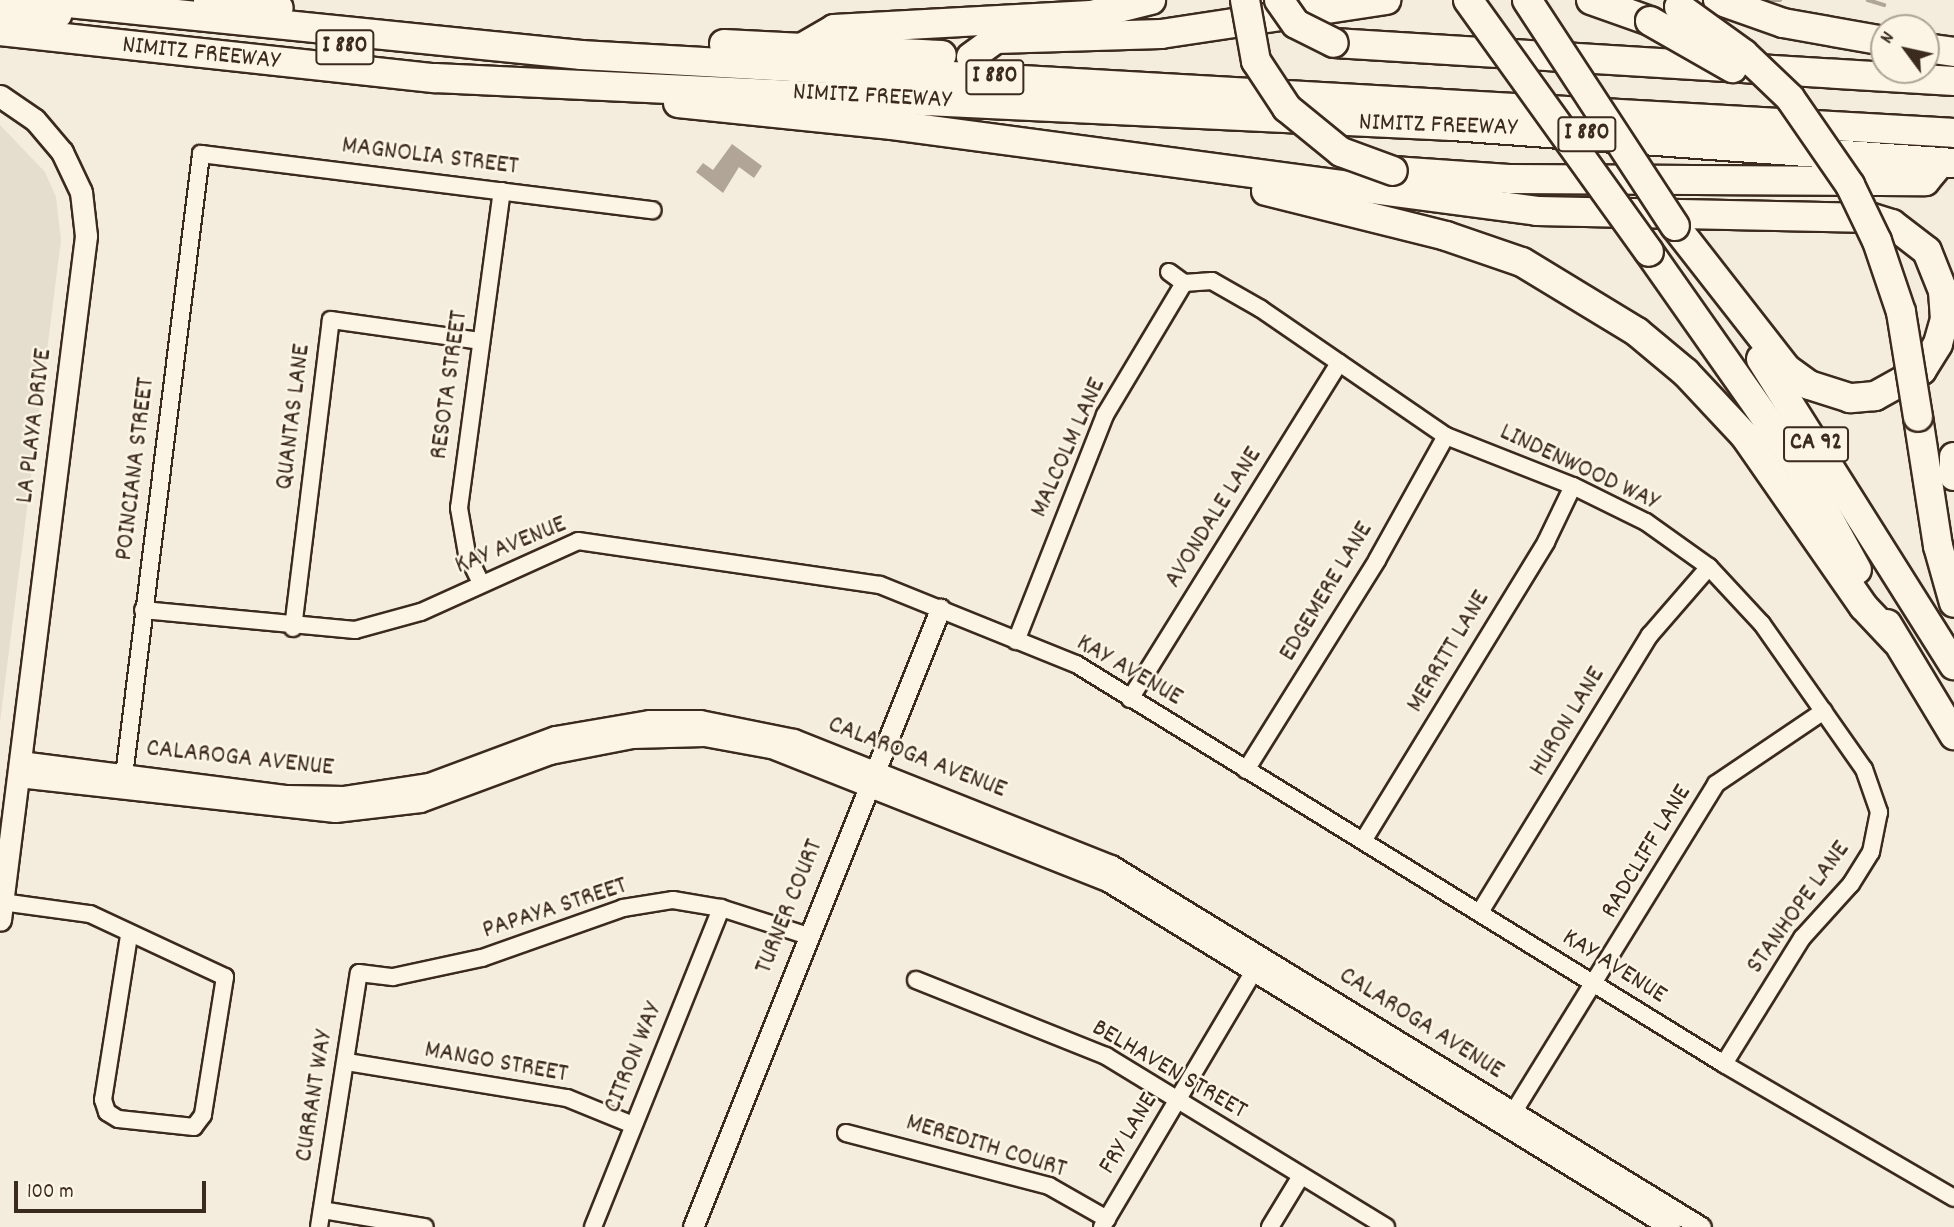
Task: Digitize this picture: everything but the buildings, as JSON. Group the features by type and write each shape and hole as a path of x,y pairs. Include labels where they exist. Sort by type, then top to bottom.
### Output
{"highway":[{"name":"I 880","path":"39,0 581,55 1954,133"},
{"name":"NIMITZ FREEWAY","path":"208,0 511,32 971,57 1954,119"},
{"path":"803,47 834,29 1091,15 1151,0"},
{"path":"1245,0 1256,61 1287,108 1341,152 1393,171 1563,180 1925,181 1947,162"},
{"path":"1279,0 1296,24 1334,43 1954,81"},
{"path":"971,57 996,39 1161,34 1387,0"},
{"path":"1468,0 1586,160"},
{"name":"CA 92","path":"1484,0 1586,160 1801,468 1896,641 1954,735"},
{"name":"CA 92","path":"1527,0 1675,226 1954,665"},
{"path":"1591,0 1666,9 1781,89 1850,184 1877,242 1901,312 1938,546 1954,603"},
{"path":"1718,0 1783,23 1870,39"},
{"name":"I 880","path":"0,7 306,43 663,71 688,86"},
{"name":"NIMITZ FREEWAY","path":"0,30 435,78 635,88 688,86 1232,119 1494,128 1947,162"},
{"path":"635,88 676,103 892,125 1130,159 1537,211 1872,218 1892,224 1927,251 1942,292 1945,319 1938,344 1922,370 1875,396 1850,398 1809,385 1786,368 1675,226"},
{"path":"1130,159 1446,236 1522,262 1581,294 1686,373 1745,436 1864,607 1896,641"},
{"path":"1954,457 1954,476"}],"main road":[{"name":"LA PLAYA DRIVE","path":"0,96 35,120 62,152 80,192 86,229 1,911"}],"street":[{"name":"MAGNOLIA STREET","path":"201,154 653,210"},
{"name":"POINCIANA STREET","path":"124,782 201,154"},
{"name":"RESOTA STREET","path":"481,583 467,554 459,508 502,191"},
{"path":"1169,272 1184,283"},
{"name":"LINDENWOOD WAY","path":"1184,283 1212,281 1446,436 1573,486 1646,522 1709,567 1762,624 1824,711 1864,769 1879,812"},
{"name":"MALCOLM LANE","path":"1016,641 1105,415 1184,283"},
{"name":"QUANTAS LANE","path":"293,628 331,320 481,341"},
{"name":"AVONDALE LANE","path":"1130,699 1339,363"},
{"name":"EDGEMERE LANE","path":"1246,770 1377,560 1446,436"},
{"name":"MERRITT LANE","path":"1363,841 1546,542 1573,486"},
{"name":"KAY AVENUE","path":"143,610 293,628 355,630 387,624 578,541 835,576 880,585 1076,664 1724,1064 1954,1198"},
{"name":"HURON LANE","path":"1480,912 1650,635 1709,567"},
{"name":"TURNER COURT","path":"693,1227 805,935 873,777 940,609"},
{"name":"RADCLIFF LANE","path":"1510,1119 1717,785 1824,711"},
{"name":"CALAROGA AVENUE","path":"19,769 124,782 294,795 366,794 442,779 567,733 649,720 745,726 873,777 1111,865 1257,966 1510,1119 1701,1227"},
{"name":"STANHOPE LANE","path":"1724,1064 1802,938 1852,884 1871,852 1879,812"},
{"name":"PAPAYA STREET","path":"359,973 393,977 482,958 624,908 673,900 722,908 805,935"},
{"name":"CITRON WAY","path":"593,1227 722,908"},
{"path":"1,911 90,914 129,936 225,977 203,1115 194,1127 118,1119 107,1112 103,1100 129,936"},
{"name":"FRY LANE","path":"1105,1223 1257,966"},
{"name":"CURRANT WAY","path":"319,1227 359,973"},
{"name":"BELHAVEN STREET","path":"916,980 1106,1056 1386,1227"},
{"name":"MANGO STREET","path":"347,1062 567,1098 633,1125"},
{"name":"CALAROGA AVENUE","path":"1510,1119 1670,1227"},
{"name":"MEREDITH COURT","path":"846,1133 1049,1186 1105,1223"},
{"path":"1270,1227 1301,1176"},
{"path":"322,1210 425,1227"}],"shaded area":[{"path":"0,125 45,172 56,197 61,240 0,722"},
{"path":"732,144 762,166 754,178 739,167 723,193 696,172 703,163 713,170"}],"waterway":[{"path":"1761,0 1780,0"},
{"path":"1868,0 1884,5"}]}
